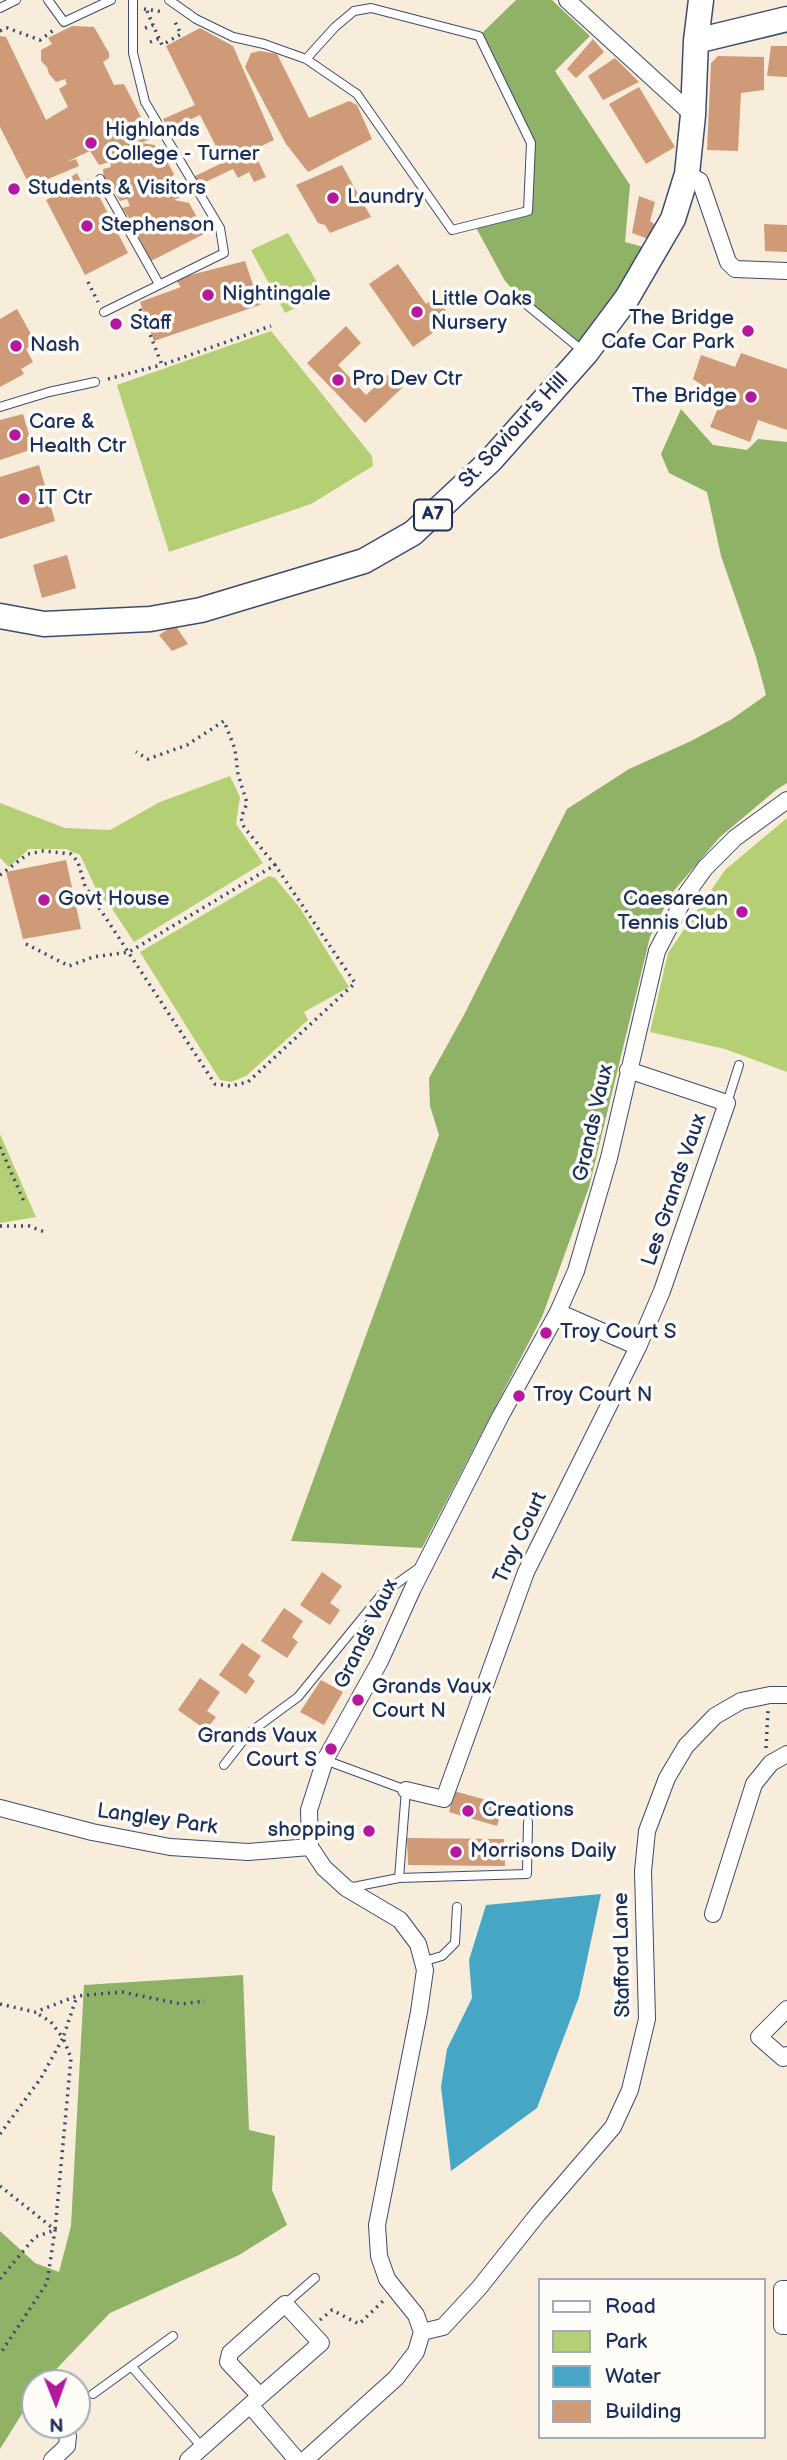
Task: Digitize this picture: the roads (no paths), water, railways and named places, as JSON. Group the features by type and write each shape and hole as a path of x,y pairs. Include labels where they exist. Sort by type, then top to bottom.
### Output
{"main road":[{"name":"A7","path":"696,41 701,0"},
{"path":"696,41 787,19"},
{"name":"St. Saviour's Hill","path":"0,617 44,624 150,619 201,610 364,561 413,533 490,461 586,353 627,298 673,219 687,173 696,41"}],"street":[{"path":"567,0 693,115"},
{"path":"687,173 699,181 728,262 735,269 787,271"},
{"name":"Grands Vaux","path":"310,1847 309,1811 325,1760 380,1661 426,1563 500,1417 558,1312 576,1271 596,1206 657,951 687,893 705,868 735,838 787,800"},
{"name":"Les Grands Vaux","path":"628,1070 727,1103 662,1291 638,1347"},
{"path":"558,1312 638,1347"},
{"name":"Troy Court","path":"406,1790 444,1799 526,1572 638,1347"},
{"name":"Stafford Lane","path":"422,2332 443,2327 479,2288 613,2127 630,2090 648,2019 643,1871 647,1831 667,1778 687,1746 715,1716 741,1701 770,1695 787,1696"},
{"path":"713,1914 754,1784 771,1763 787,1755"},
{"name":"Langley Park","path":"0,1808 92,1832 170,1847 248,1852 310,1847"},
{"path":"305,2460 396,2378 416,2353 422,2332 416,2315 387,2279 379,2256 377,2225 419,2012 425,1961 418,1944 400,1920 346,1888 324,1868 310,1847"},
{"path":"787,2009 759,2037 783,2058 787,2055"},
{"path":"787,2289 782,2289 782,2326 787,2326"},
{"path":"188,2460 202,2447 255,2401 321,2343 285,2304 230,2353 228,2362 255,2401 297,2460"},
{"path":"52,2460 67,2446 68,2439"}],"lane":[{"path":"0,9 16,0"},
{"path":"48,0 64,22 111,0"},
{"path":"169,0 196,19 233,37 264,44 306,60 357,93 452,230 528,211 531,142 479,36 371,8 354,11 335,27 306,60"},
{"path":"104,312 224,253 220,228 145,102 133,53 133,4"},
{"path":"100,179 159,284"},
{"path":"527,305 586,353"},
{"path":"0,407 95,382"},
{"path":"727,1103 739,1065"},
{"path":"224,1765 249,1733 298,1697 382,1594 426,1563"},
{"path":"325,1760 406,1790 399,1878"},
{"path":"346,1888 399,1878 527,1874 528,1822"},
{"path":"425,1961 442,1956 455,1943 457,1907"},
{"path":"285,2304 316,2278"},
{"path":"93,2394 173,2336"},
{"path":"132,2367 202,2447"}],"water":[{"path":"601,1894 579,1997 537,2108 451,2171 441,2087 447,2049 472,1998 469,1960 486,1905"}],"place":[{"name":"Highlands College - Turner","path":"91,143"},
{"name":"Students & Visitors","path":"14,189"},
{"name":"Laundry","path":"333,198"},
{"name":"Stephenson","path":"87,226"},
{"name":"Nightingale","path":"208,295"},
{"name":"Little Oaks Nursery","path":"417,312"},
{"name":"Staff","path":"116,324"},
{"name":"The Bridge Cafe Car Park","path":"748,331"},
{"name":"Nash","path":"16,346"},
{"name":"Pro Dev Ctr","path":"338,380"},
{"name":"The Bridge","path":"751,397"},
{"name":"Care & Health Ctr","path":"15,435"},
{"name":"IT Ctr","path":"24,499"},
{"name":"Govt House","path":"44,900"},
{"name":"Caesarean Tennis Club","path":"742,912"},
{"name":"Troy Court S","path":"546,1333"},
{"name":"Troy Court N","path":"519,1396"},
{"name":"Grands Vaux Court N","path":"358,1700"},
{"name":"Grands Vaux Court S","path":"331,1749"},
{"name":"Creations","path":"468,1811"},
{"name":"shopping","path":"369,1831"},
{"name":"Morrisons Daily","path":"456,1852"}]}
